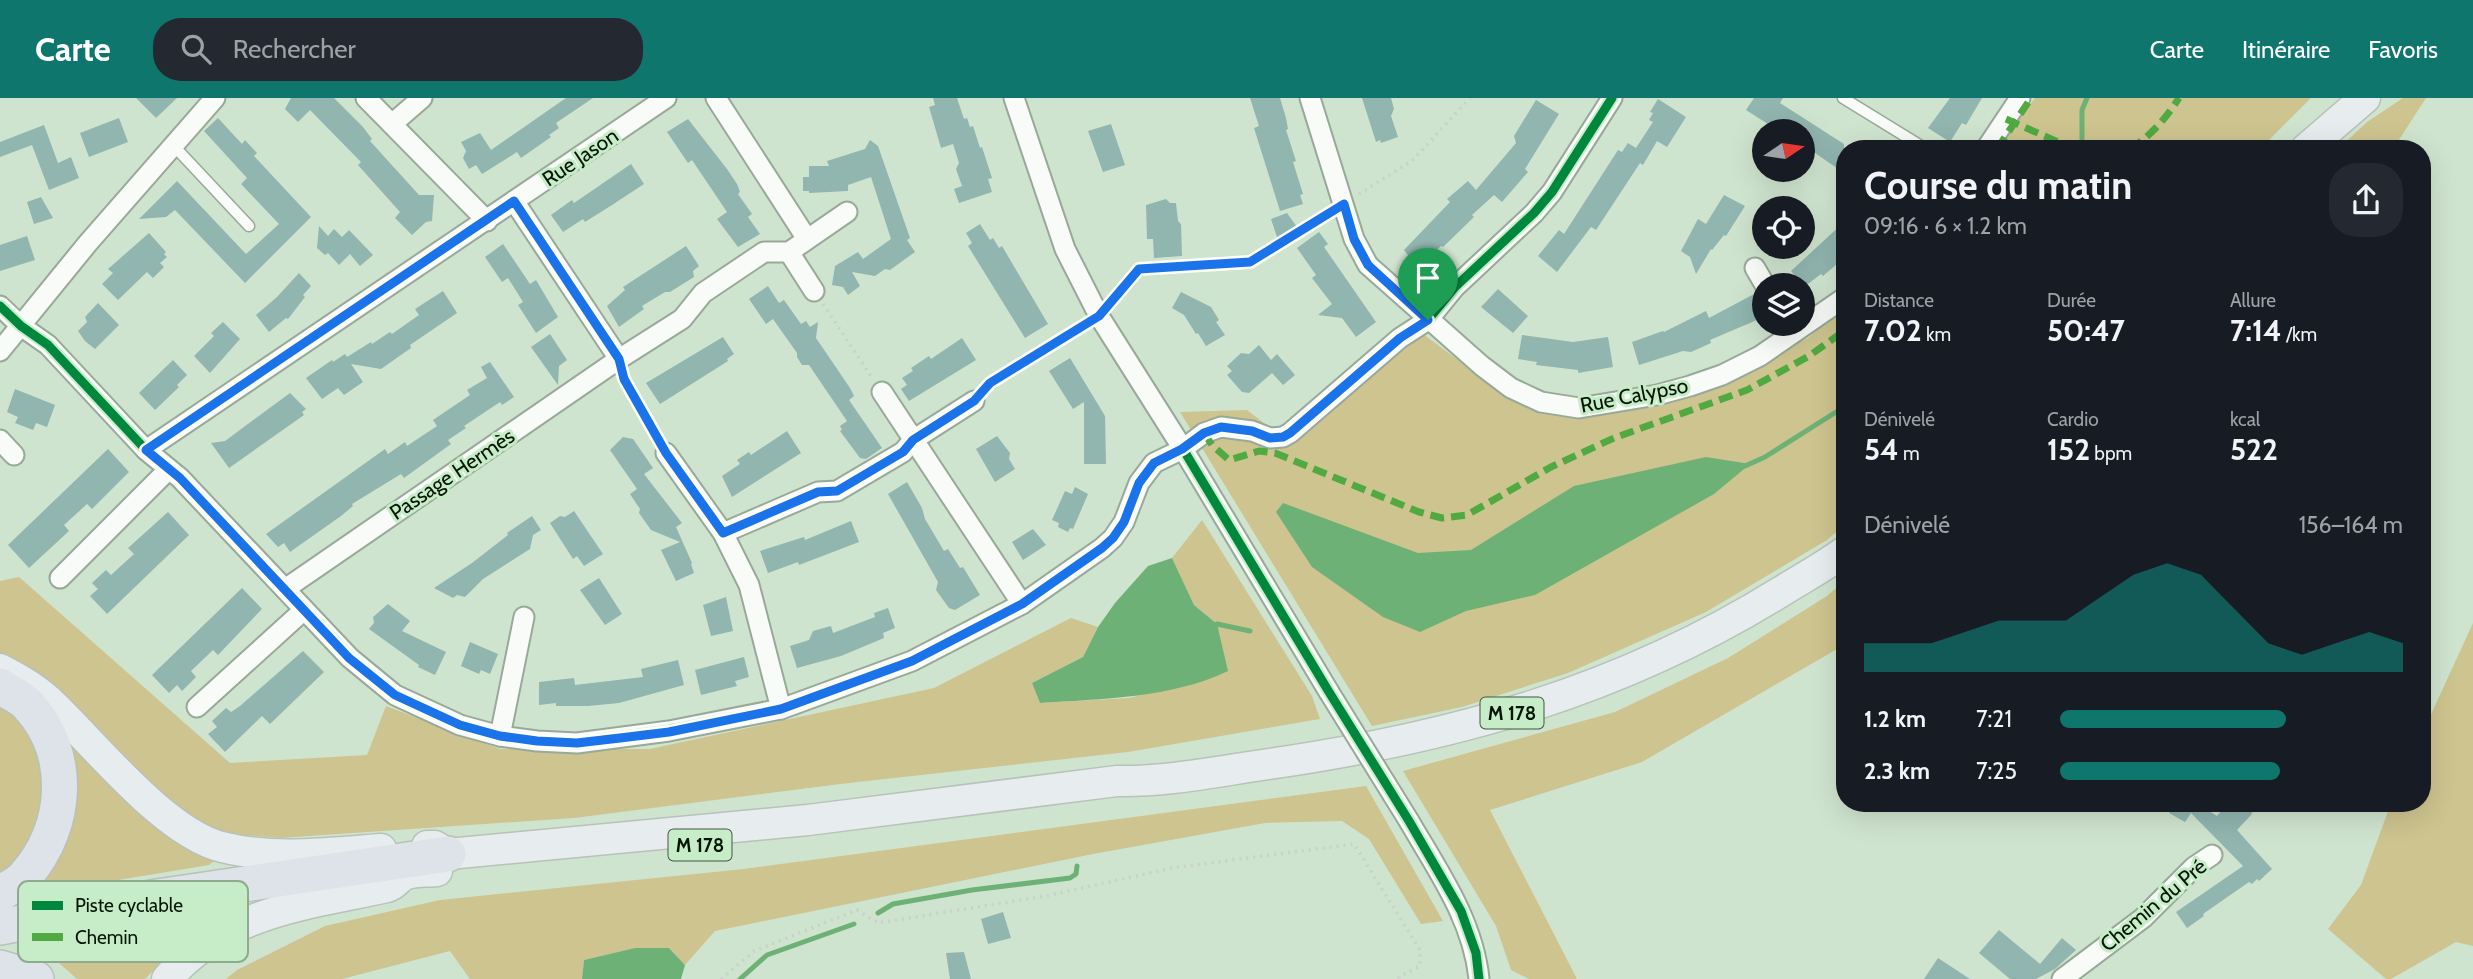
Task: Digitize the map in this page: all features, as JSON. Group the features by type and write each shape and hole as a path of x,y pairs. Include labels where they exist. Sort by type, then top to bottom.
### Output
{"highway":[{"path":"0,686 26,703 49,736 58,759 61,795 54,832 26,877 20,881"},
{"path":"248,884 448,854"},
{"path":"248,896 405,874"},
{"path":"0,894 18,882"},
{"path":"0,927 18,924"},
{"path":"0,941 18,938"},
{"path":"0,968 36,979"}],"main road":[{"path":"2298,140 2341,98"},
{"path":"2316,140 2365,98"},
{"name":"M 178","path":"405,874 568,856 771,839 944,819 1118,792 1148,782 1314,757 1422,737 1513,713 1607,680 1695,641 1836,557"},
{"path":"0,668 47,699 151,803 188,831 220,847 275,854 435,846 448,854"},
{"name":"M 178","path":"448,854 808,820 1117,781 1148,782"},
{"path":"248,923 310,902 391,887 405,874"},
{"path":"167,979 184,962"}],"street":[{"path":"0,351 88,243 215,98"},
{"path":"366,98 487,221"},
{"path":"392,124 422,98"},
{"name":"Rue Jason","path":"146,450 666,98"},
{"path":"716,98 807,239"},
{"path":"1014,98 1065,249 1099,316 1409,821 1461,911 1476,953 1479,979"},
{"name":"Rue Calypso","path":"1310,98 1354,239 1368,265 1428,320 1511,388 1541,402 1579,408 1657,395 1722,375 1760,356 1784,336"},
{"path":"0,306 21,326 48,345 146,450 180,478 349,658 395,695 460,725 500,736 577,743 669,732 781,709 912,661 1022,604 1102,548 1113,538 1128,513 1139,483 1154,463 1182,449 1204,433 1221,427 1252,431 1270,438 1283,437 1290,433 1400,338 1428,320 1455,287 1534,213 1552,192 1612,98"},
{"path":"1992,140 2020,98"},
{"path":"514,201 619,359"},
{"path":"814,292 789,252 847,212"},
{"name":"Passage Hermès","path":"285,589 681,319 702,293 764,251 789,252"},
{"path":"1755,268 1758,273"},
{"name":"Rue Calypso","path":"1815,315 1836,303"},
{"path":"882,393 1022,604"},
{"path":"723,533 818,492 837,491 903,452 913,440 974,401"},
{"path":"0,440 14,455"},
{"path":"666,453 723,533 749,585 781,709"},
{"path":"60,578 168,470"},
{"path":"197,707 304,610"},
{"path":"500,736 524,617"},
{"name":"Chemin du Pré","path":"2062,979 2151,912 2194,867 2212,855"}],"lane":[{"path":"1843,98 1911,140"},
{"path":"173,144 249,226"}],"path":[{"path":"974,401 990,383 1099,316 1139,269 1250,262 1412,161 1470,98"},
{"path":"814,292 882,393"},
{"path":"619,359 624,379 666,453"},
{"path":"721,979 754,951 857,910 878,923 1046,895 1172,867 1354,844 1420,950 1420,966 1399,979"}],"shaded area":[{"path":"2035,98 2311,98 2269,140 2002,140"},
{"path":"2403,98 2426,98 2399,140 2348,140 2367,122"},
{"path":"1836,312 1836,532 1706,612 1568,673 1462,707 1372,726 1180,412 1247,410 1285,439 1423,334 1488,382 1551,412 1708,384 1815,336 1815,332"},
{"path":"1706,457 1750,464 1714,494 1535,595 1466,611 1420,632 1383,617 1312,567 1276,512 1283,503 1418,553 1471,550 1574,486"},
{"path":"1202,520 1312,696 1320,719 1128,752 840,784 574,818 280,838 245,835 209,865 112,881 18,881 18,889 0,887 0,581 19,577 230,763 367,755 386,706 500,749 650,749 934,688 1071,618 1098,627 1083,657 1032,683 1040,703 1129,698 1166,689 1217,624 1194,605 1172,558"},
{"path":"1172,558 1194,605 1217,624 1228,671 1184,687 1160,692 1040,703 1032,683 1083,657 1098,627 1115,603 1148,566"},
{"path":"1836,588 1836,650 1642,762 1490,810 1577,979 1529,979 1511,970 1496,926 1403,771 1615,712 1728,658"},
{"path":"2473,623 2473,946 2456,942 2391,979 2386,979 2328,929 2361,885 2388,812 2431,812 2431,714"},
{"path":"1366,786 1443,921 1421,924 1369,839 1342,821 1265,823 1093,854 715,931 685,965 669,948 636,948 584,960 582,979 470,979 450,951 342,979 226,979 237,970 325,926 440,900 744,869"},
{"path":"635,948 669,948 685,965 681,979 582,979 584,960"},
{"path":"58,962 162,962 145,979 77,979"}],"building":[{"path":"136,98 177,98 156,118"},
{"path":"291,98 334,98 363,127 372,139 370,141 419,195 434,195 432,221 426,222 412,235 395,218 400,212 358,165 361,162 310,110 298,122 285,109"},
{"path":"566,98 593,98 556,123 559,128 549,135 551,137 521,158 517,152 482,174 476,165 469,169 463,158 466,151 461,142 480,133 491,150"},
{"path":"933,98 957,98 964,119 967,118 970,127 973,126 980,148 982,147 992,178 988,179 992,192 959,203 954,189 962,186 956,169 959,163 953,144 941,148 929,107 935,105"},
{"path":"1250,98 1280,98 1296,161 1293,162 1303,194 1300,195 1303,204 1280,211 1254,128 1259,126"},
{"path":"1362,98 1391,98 1394,109 1391,116 1398,137 1376,142"},
{"path":"1754,98 1783,98 1780,103 1805,119 1760,119 1746,110"},
{"path":"1950,98 1982,98 1966,125 1962,123 1951,140 1928,128"},
{"path":"1658,99 1686,117 1667,147 1657,141 1596,230 1591,227 1557,272 1538,256 1559,230 1564,234 1618,150 1622,152 1628,143 1636,148 1653,122 1649,120 1653,113 1650,112"},
{"path":"1536,100 1559,114 1525,169 1528,172 1502,202 1494,195 1443,247 1418,268 1404,250 1450,202 1447,199 1468,181 1476,190 1516,143 1514,136"},
{"path":"119,118 128,142 89,157 80,133"},
{"path":"218,118 242,144 245,140 257,153 254,156 311,217 245,283 175,210 166,217 139,219 177,181 246,254 279,224 241,184 247,178 204,131"},
{"path":"688,119 737,184 740,192 738,194 752,214 748,217 760,234 738,247 717,219 727,212 692,160 688,163 667,132"},
{"path":"1111,124 1125,165 1103,172 1088,131"},
{"path":"44,125 58,163 71,157 79,178 49,190 32,145 0,157 0,142"},
{"path":"1815,125 1838,140 1836,167 1815,153"},
{"path":"870,140 878,146 910,238 907,240 915,252 890,270 885,269 875,276 852,272 860,286 848,295 843,287 832,285 835,266 858,252 863,259 891,239 871,177 848,185 848,191 809,193 803,191 803,177 809,177 809,166 829,166 827,161 865,149"},
{"path":"631,164 644,184 585,222 583,219 563,232 551,215 572,200 574,203"},
{"path":"1724,195 1745,206 1726,236 1711,249 1696,274 1690,257 1681,251 1698,219 1706,224"},
{"path":"41,197 53,218 34,224 27,202"},
{"path":"1166,199 1170,203 1176,203 1178,221 1181,224 1182,256 1154,258 1153,239 1147,239 1146,205"},
{"path":"1287,213 1297,227 1278,240 1271,219"},
{"path":"980,224 990,240 993,238 999,248 1002,246 1048,324 1025,338 968,246 972,243 966,233"},
{"path":"319,226 328,236 334,229 342,237 349,230 373,255 360,266 350,254 339,265 328,253 325,255 317,248"},
{"path":"1836,229 1836,265 1823,276 1821,274 1815,279 1815,273 1791,271 1804,259 1815,259 1815,249"},
{"path":"1319,232 1328,244 1324,247 1376,322 1356,337 1342,318 1318,315 1332,304 1312,278 1316,275 1297,248"},
{"path":"149,233 166,252 164,254 167,257 160,263 164,267 153,278 147,272 118,300 102,284 113,273 108,269"},
{"path":"27,236 35,260 0,271 0,245"},
{"path":"503,244 530,284 536,280 558,317 536,333 518,305 523,302 508,278 502,282 485,257"},
{"path":"686,246 699,266 693,271 694,277 642,306 644,309 619,327 607,306 625,290 623,287"},
{"path":"299,273 311,286 288,319 269,332 256,315"},
{"path":"768,286 779,303 784,300 801,324 806,321 810,327 818,322 816,338 850,388 854,396 849,400 882,448 866,459 860,458 840,431 840,426 847,421 809,365 802,365 797,353 773,319 766,324 749,299"},
{"path":"1498,289 1528,316 1513,333 1481,307"},
{"path":"443,291 457,313 410,345 411,348 381,369 351,364 363,382 344,395 338,388 322,399 306,378 332,360 333,362 345,354 347,357 390,332 392,334 419,315 415,309"},
{"path":"1181,292 1211,307 1219,320 1216,322 1225,335 1206,346 1184,315 1172,308"},
{"path":"1752,295 1752,322 1710,340 1711,343 1691,352 1683,351 1639,365 1632,342 1664,332 1706,311 1709,318"},
{"path":"98,303 119,325 95,349 78,331 87,322 85,317"},
{"path":"223,322 240,339 210,373 194,356 214,336 211,333"},
{"path":"550,334 567,360 559,366 558,385 531,347"},
{"path":"1522,335 1573,342 1608,337 1613,367 1578,373 1578,370 1536,365 1537,362 1518,359"},
{"path":"723,337 734,354 728,361 660,404 646,383"},
{"path":"962,338 976,360 909,401 901,389 907,385 902,378 929,356 931,359"},
{"path":"1259,345 1271,360 1277,354 1295,375 1283,385 1272,373 1249,393 1242,392 1227,375 1232,371 1227,366 1241,353 1249,354"},
{"path":"1070,358 1105,416 1106,464 1084,464 1084,402 1073,409 1049,371"},
{"path":"173,360 187,375 177,385 179,387 155,410 139,393"},
{"path":"490,362 514,397 502,405 500,402 464,426 466,428 448,440 451,444 404,478 401,474 352,504 341,516 290,552 284,543 278,547 266,534 385,449 388,454 405,442 407,446 437,426 433,420 470,395 467,390 487,378 481,367"},
{"path":"15,389 55,405 47,427 36,423 33,430 15,423 18,417 7,412"},
{"path":"290,393 306,409 302,412 304,415 229,468 211,443 225,441"},
{"path":"787,431 801,453 732,497 722,476 740,464 737,460 749,452 751,455"},
{"path":"997,436 1010,453 1009,459 1015,469 995,482 976,449"},
{"path":"623,437 633,439 653,468 644,474 682,523 676,527 694,573 676,581 661,550 680,542 651,530 639,513 640,509 630,494 637,489 610,450"},
{"path":"108,449 129,472 92,509 87,504 64,525 69,531 29,568 8,545"},
{"path":"907,482 944,551 948,549 960,568 963,567 980,595 955,610 949,608 936,590 938,582 888,494"},
{"path":"1075,487 1088,494 1073,529 1070,528 1068,532 1052,520 1065,491 1072,494"},
{"path":"574,511 603,554 584,566 577,556 573,559 550,523"},
{"path":"168,512 189,535 107,614 90,596 98,589 92,583 106,570 111,575 134,554 128,548"},
{"path":"532,516 541,530 533,535 530,549 483,579 465,597 457,595 453,598 434,588 472,563"},
{"path":"851,521 859,542 799,565 798,562 768,573 760,551 804,537 805,540"},
{"path":"1033,529 1046,545 1023,560 1012,542"},
{"path":"599,578 622,614 605,625 580,590"},
{"path":"242,588 262,609 218,655 213,650 191,671 196,677 182,691 177,685 169,693 152,675"},
{"path":"726,597 733,631 711,636 703,605"},
{"path":"388,604 410,621 402,631 446,652 435,675 418,667 419,665 369,629 374,623 373,617"},
{"path":"888,608 895,628 883,633 884,638 841,656 797,668 790,646 809,640 813,631 831,626 833,633 875,617 874,613"},
{"path":"470,642 498,654 490,674 481,670 479,674 461,666"},
{"path":"303,651 324,672 270,724 262,716 225,752 208,734 217,727 212,721 226,708 231,712 240,706"},
{"path":"744,657 749,677 735,681 737,686 701,695 695,670"},
{"path":"678,660 684,685 619,703 588,706 556,706 556,703 539,705 539,682 574,678 575,685 643,677 641,669"},
{"path":"2211,812 2217,816 2220,812 2252,812 2237,830 2272,869 2259,881 2257,879 2252,884 2249,882 2187,928 2176,912 2243,866 2191,813 2185,822 2169,813"},
{"path":"1003,912 1011,938 988,944 981,919"},
{"path":"1999,930 2040,964 2062,938 2076,950 2055,969 2036,979 2010,979 1979,953"},
{"path":"964,952 971,979 950,979 946,953"},
{"path":"1938,958 1970,979 1924,979"}],"waterway":[{"path":"2082,139 2082,110 2087,98"},
{"path":"1745,466 1765,457 1836,412"},
{"path":"1212,626 1217,624 1250,631"},
{"path":"878,913 893,904 972,890 1070,878 1076,874 1077,866"},
{"path":"740,979 767,955 854,924"}],"marked path":[{"path":"2003,140 2031,98"},
{"path":"2143,140 2179,98"},
{"path":"2006,119 2054,140"},
{"path":"1204,433 1212,445 1229,460 1259,451 1275,453 1419,512 1442,518 1467,515 1551,467 1614,438 1747,390 1809,356 1836,337"}],"cycle path":[{"path":"0,306 21,326 48,345 146,450 180,478 350,658 395,695 460,725 500,736 577,743 669,731 781,709 912,661 1022,604 1113,538 1124,522 1139,483 1154,463 1183,449 1204,433 1221,427 1252,431 1270,438 1283,437 1400,338 1428,320 1455,287 1534,213 1552,192 1612,98"},
{"path":"1183,449 1461,911 1476,953 1479,979"}],"route":[{"path":"514,201 619,359 624,379 666,453 723,533 818,492 837,491 903,452 913,440 974,401 990,383 1099,316 1139,269 1250,262 1344,204 1354,239 1368,265 1428,320 1400,338 1283,437 1276,439 1252,431 1221,427 1204,433 1182,449 1154,463 1139,483 1124,522 1102,548 1022,604 912,661 781,709 669,732 577,743 500,736 460,725 395,695 349,658 180,478 146,450 514,201"}]}
